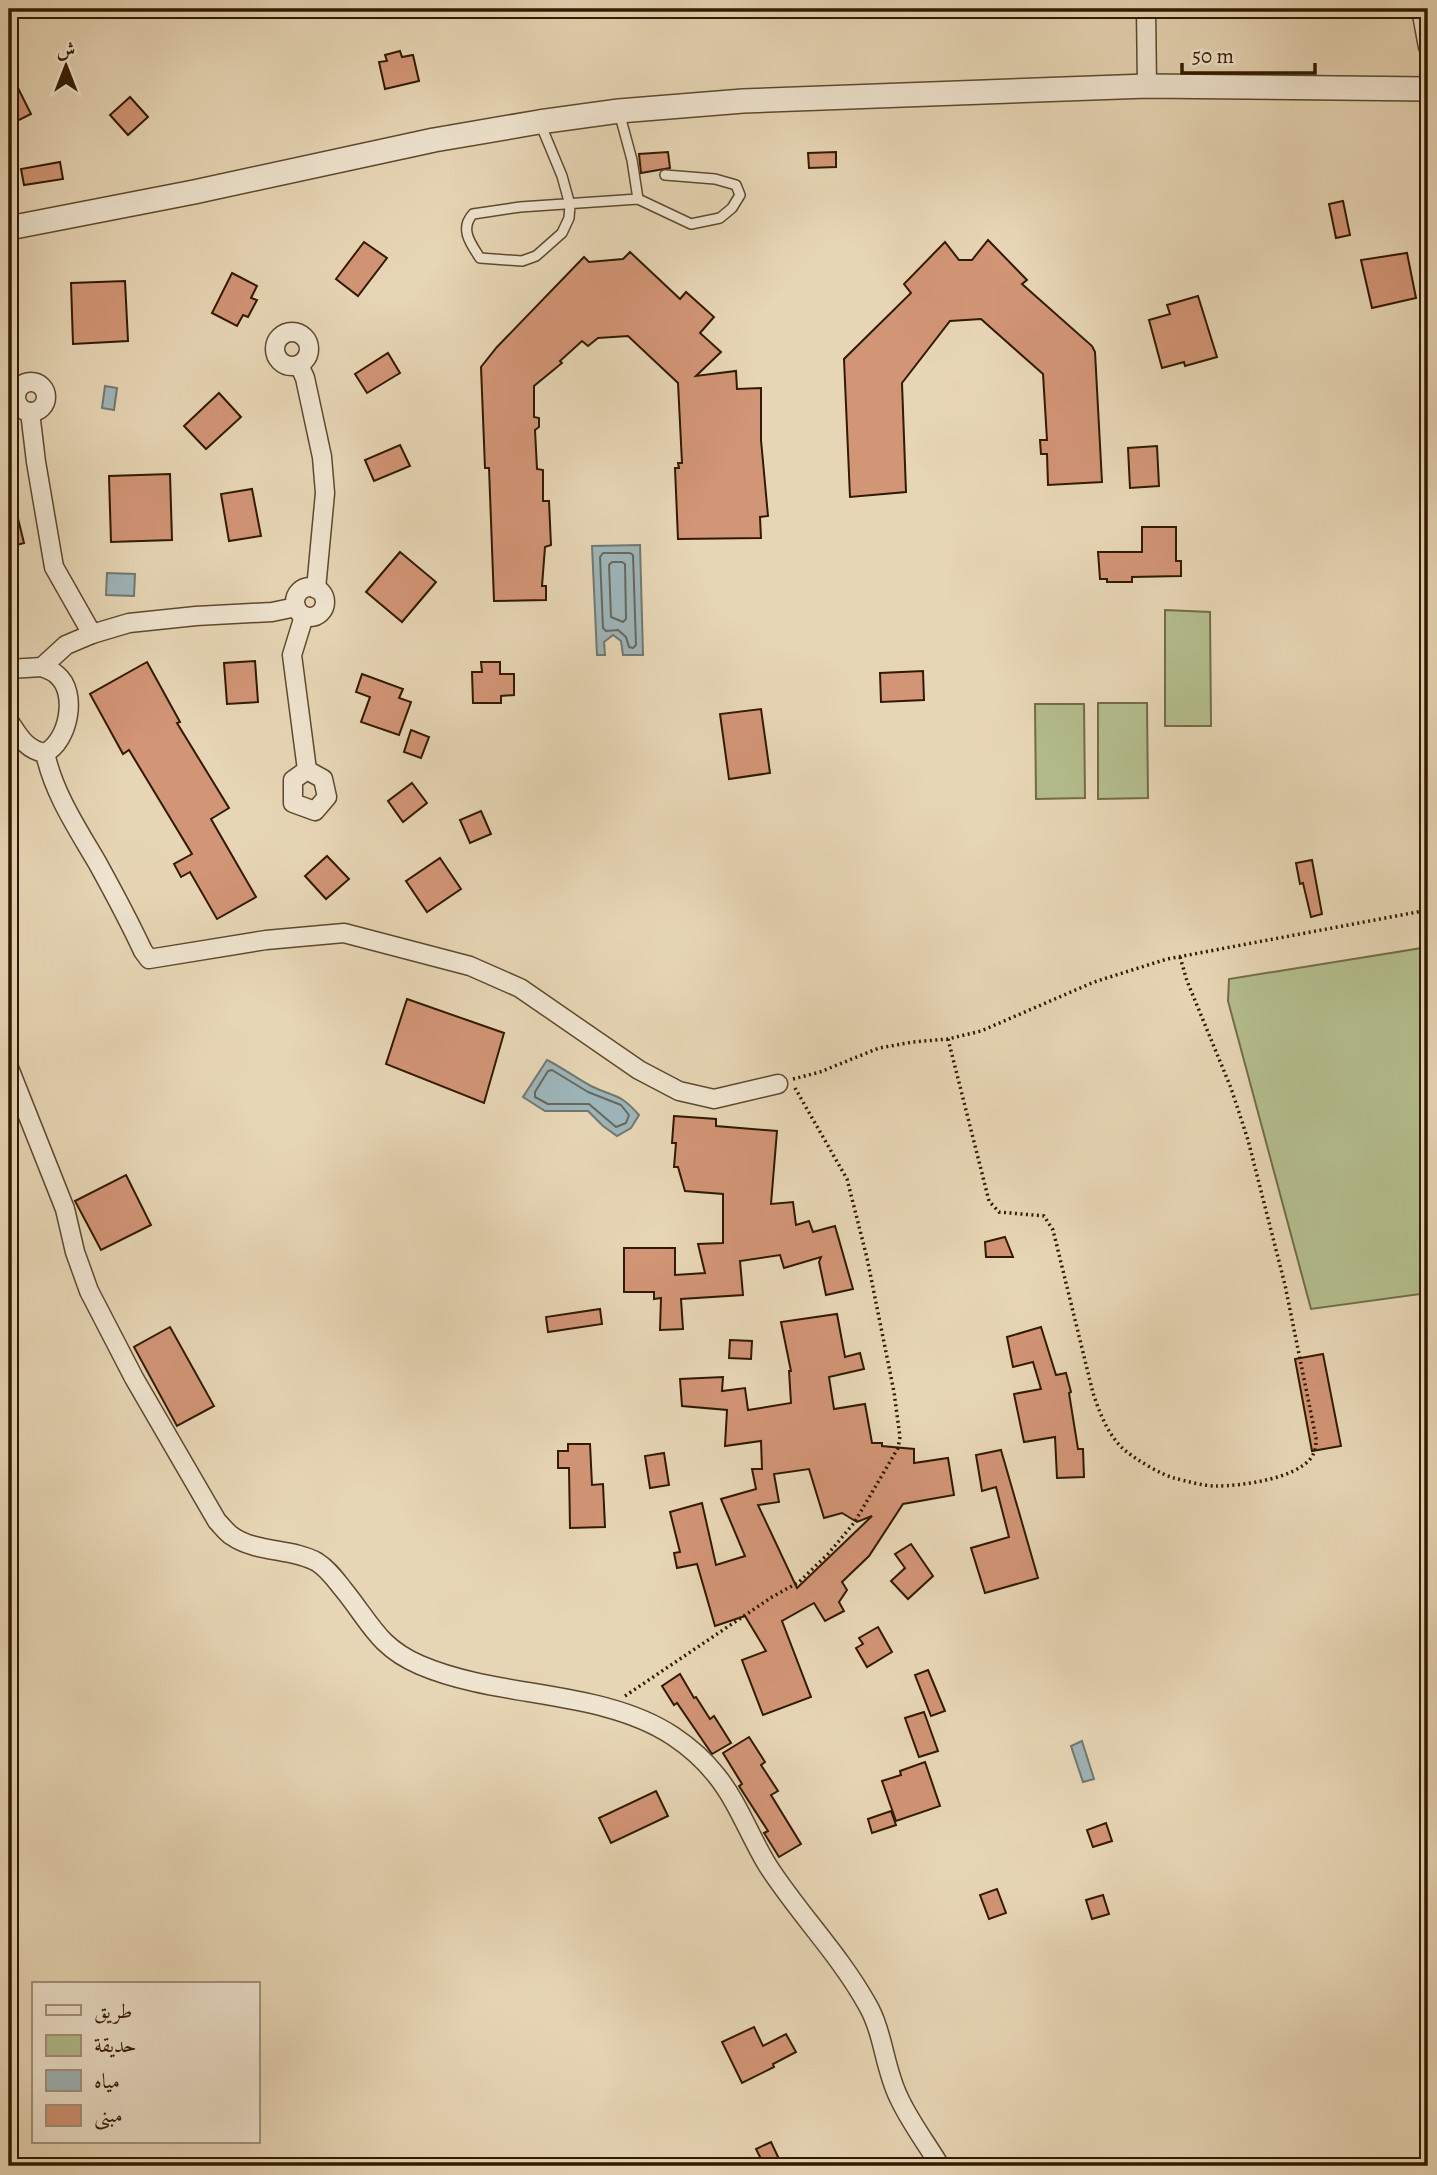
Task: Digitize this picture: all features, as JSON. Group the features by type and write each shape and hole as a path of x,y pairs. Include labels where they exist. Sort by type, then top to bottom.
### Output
{"street":[{"path":"1146,9 1147,86"},
{"path":"1421,9 1428,47"},
{"path":"9,228 194,192 434,140 619,111 743,102 1147,86 1428,89"},
{"path":"299,365 314,420 324,474 324,512 316,589"},
{"path":"30,412 54,567 92,634"},
{"path":"42,667 66,645 92,634 129,624 196,616 272,612 300,611 315,616 324,608 324,597 316,589 310,587 296,596 300,611 292,655 307,770"},
{"path":"9,669 42,667 58,675 65,685 69,702 68,721 60,742 45,753 34,751 22,741 9,721"},
{"path":"45,753 50,776 59,796 149,959 266,940 344,933 470,966 520,988 639,1070 678,1091 714,1098 778,1084"},
{"path":"9,1068 65,1209 75,1252 89,1291 134,1378 217,1521 233,1537 250,1544 306,1557 326,1568 384,1643 397,1654 456,1677 629,1714 685,1745 716,1775 768,1866 837,1957 868,2005 880,2034 889,2073 899,2099 940,2166"}],"lane":[{"path":"619,111 632,160 638,199"},
{"path":"540,122 562,176 570,205 569,218 562,233 536,256 522,261 480,258 468,241 466,227 473,214 520,207 570,205 638,199 691,224 720,218 732,208 740,195 736,185 715,178 665,175"}],"path":[{"path":"608,1708 772,1597 799,1582 828,1554 854,1523 898,1448 900,1437 894,1392 867,1258 847,1179 790,1080 820,1072 879,1048 948,1040 981,1031 1094,982 1180,957 1428,910"},
{"path":"948,1040 989,1200 999,1212 1044,1216 1053,1230 1093,1393 1110,1434 1127,1452 1171,1478 1214,1486 1260,1481 1294,1471 1312,1457 1316,1438 1285,1285 1248,1140 1231,1088 1187,981 1180,957"}],"green space":[{"path":"1165,610 1210,612 1211,726 1165,726"},
{"path":"1098,703 1147,703 1148,798 1098,799"},
{"path":"1035,704 1084,704 1085,798 1036,799"},
{"path":"1428,947 1428,1293 1311,1309 1228,1001 1229,979"}],"water":[{"path":"105,386 117,388 114,410 102,408"},
{"path":"640,545 643,655 623,655 621,641 613,635 604,642 605,655 597,655 592,546"},
{"path":"107,573 135,574 134,596 106,595"},
{"path":"547,1060 591,1086 626,1102 639,1115 631,1128 617,1136 588,1111 545,1111 523,1097"},
{"path":"1082,1741 1094,1779 1083,1782 1071,1746"}],"building":[{"path":"400,51 402,57 413,55 419,81 385,89 379,62 387,61 385,55"},
{"path":"9,70 31,114 9,125"},
{"path":"130,97 148,117 128,135 110,115"},
{"path":"668,152 670,168 641,173 639,154"},
{"path":"836,152 836,167 809,168 808,153"},
{"path":"60,162 63,179 24,185 21,169"},
{"path":"1343,201 1350,235 1336,238 1329,204"},
{"path":"988,240 1027,280 1022,284 1092,346 1095,352 1102,482 1048,485 1047,454 1041,454 1040,440 1047,440 1043,374 981,319 950,321 902,383 906,492 850,497 844,359 911,293 904,284 945,242 959,260 972,260"},
{"path":"364,242 387,258 358,296 336,279"},
{"path":"630,252 680,299 686,292 714,317 700,333 721,352 696,376 736,371 737,389 761,388 761,440 768,516 760,517 761,538 678,539 675,468 679,468 678,463 682,463 678,383 628,336 598,338 588,346 582,341 560,361 562,363 534,386 534,417 539,418 539,427 535,430 537,469 543,470 543,501 549,501 551,545 545,547 542,586 546,586 546,600 494,601 489,468 485,468 481,367 584,257 589,262 623,259"},
{"path":"1407,253 1416,298 1372,308 1361,260"},
{"path":"232,273 257,286 251,298 257,300 248,317 243,315 237,326 212,313"},
{"path":"125,281 128,341 73,344 71,283"},
{"path":"1198,296 1217,357 1185,366 1184,362 1162,368 1149,320 1170,314 1167,305"},
{"path":"388,353 400,373 367,393 355,374"},
{"path":"219,393 241,417 206,449 184,426"},
{"path":"400,445 410,466 374,481 365,460"},
{"path":"1157,446 1159,486 1130,488 1128,448"},
{"path":"170,474 172,540 111,542 109,476"},
{"path":"252,489 261,536 229,541 221,494"},
{"path":"9,502 14,502 24,543 9,547"},
{"path":"1142,527 1176,527 1176,561 1181,561 1181,576 1132,577 1132,582 1107,582 1107,579 1100,579 1098,552 1142,552"},
{"path":"400,552 436,582 402,622 366,592"},
{"path":"255,661 258,702 227,704 224,663"},
{"path":"147,662 180,722 177,723 229,808 211,819 256,897 217,919 190,872 181,877 174,864 192,854 129,750 123,754 90,694"},
{"path":"481,662 500,662 500,674 514,674 514,695 501,696 501,703 473,703 472,672 482,672"},
{"path":"923,671 924,700 881,702 880,673"},
{"path":"362,674 403,689 399,698 411,702 399,735 361,722 370,697 356,692"},
{"path":"761,709 770,773 729,779 720,714"},
{"path":"411,730 429,737 421,758 404,752"},
{"path":"412,783 427,803 403,822 388,801"},
{"path":"481,811 491,834 470,843 460,820"},
{"path":"327,856 349,879 326,899 305,876"},
{"path":"440,858 461,889 427,912 406,881"},
{"path":"1312,860 1322,914 1311,917 1296,863"},
{"path":"407,999 504,1033 484,1103 386,1064"},
{"path":"674,1116 716,1119 716,1126 777,1131 771,1204 793,1202 796,1225 809,1221 813,1232 835,1226 853,1289 826,1295 819,1262 821,1257 784,1268 780,1255 740,1261 743,1295 681,1299 683,1329 660,1330 661,1298 654,1299 654,1292 624,1292 624,1248 675,1248 675,1275 705,1273 698,1244 723,1243 723,1194 685,1191 678,1167 674,1167"},
{"path":"126,1175 151,1225 101,1250 75,1201"},
{"path":"1005,1237 1013,1257 986,1257 985,1242"},
{"path":"600,1309 602,1324 548,1332 546,1317"},
{"path":"837,1314 845,1357 860,1353 864,1369 829,1377 834,1409 865,1404 872,1443 914,1449 914,1463 948,1458 954,1495 903,1504 869,1556 842,1582 847,1590 839,1602 844,1611 825,1621 814,1603 782,1621 811,1697 763,1715 742,1660 766,1651 745,1616 715,1626 697,1564 677,1568 674,1553 680,1552 670,1512 702,1503 716,1565 745,1556 721,1499 756,1489 752,1469 762,1469 761,1441 725,1446 727,1410 682,1406 680,1379 723,1377 722,1391 745,1388 748,1410 791,1403 791,1371 781,1322","holes":["809,1469 824,1518 842,1513 857,1522 872,1516 797,1588 758,1505 779,1502 774,1474"]},
{"path":"170,1327 214,1406 177,1426 134,1347"},
{"path":"1041,1327 1056,1375 1066,1373 1078,1449 1083,1449 1084,1477 1057,1478 1055,1437 1024,1442 1014,1394 1041,1389 1033,1362 1013,1367 1007,1337"},
{"path":"730,1340 752,1341 751,1359 729,1358"},
{"path":"1323,1354 1341,1446 1312,1451 1295,1359"},
{"path":"568,1444 590,1444 592,1485 603,1484 605,1527 570,1528 569,1468 558,1468 558,1451 568,1451"},
{"path":"1001,1450 1038,1578 985,1593 971,1548 1009,1537 996,1487 982,1491 976,1455"},
{"path":"664,1453 669,1485 650,1488 645,1456"},
{"path":"911,1544 933,1576 908,1599 891,1581 905,1568 895,1554"},
{"path":"878,1627 892,1652 867,1667 856,1648 863,1644 859,1638"},
{"path":"928,1670 945,1711 931,1716 915,1675"},
{"path":"680,1674 694,1698 696,1697 710,1719 714,1716 731,1743 712,1754 662,1686"},
{"path":"924,1712 938,1751 919,1757 905,1718"},
{"path":"749,1737 765,1762 761,1765 778,1791 771,1795 801,1844 779,1857 764,1833 768,1831 739,1786 742,1784 723,1753"},
{"path":"925,1762 940,1806 896,1821 882,1781 901,1775 900,1771"},
{"path":"656,1791 668,1816 611,1843 599,1818"},
{"path":"891,1811 896,1825 872,1833 868,1819"},
{"path":"1106,1823 1112,1841 1093,1847 1087,1830"},
{"path":"997,1889 1006,1913 989,1919 980,1895"},
{"path":"1103,1895 1109,1914 1092,1919 1086,1900"},
{"path":"754,2027 763,2046 786,2034 796,2052 742,2083 722,2042"},
{"path":"771,2142 779,2159 764,2165 756,2149"}]}
